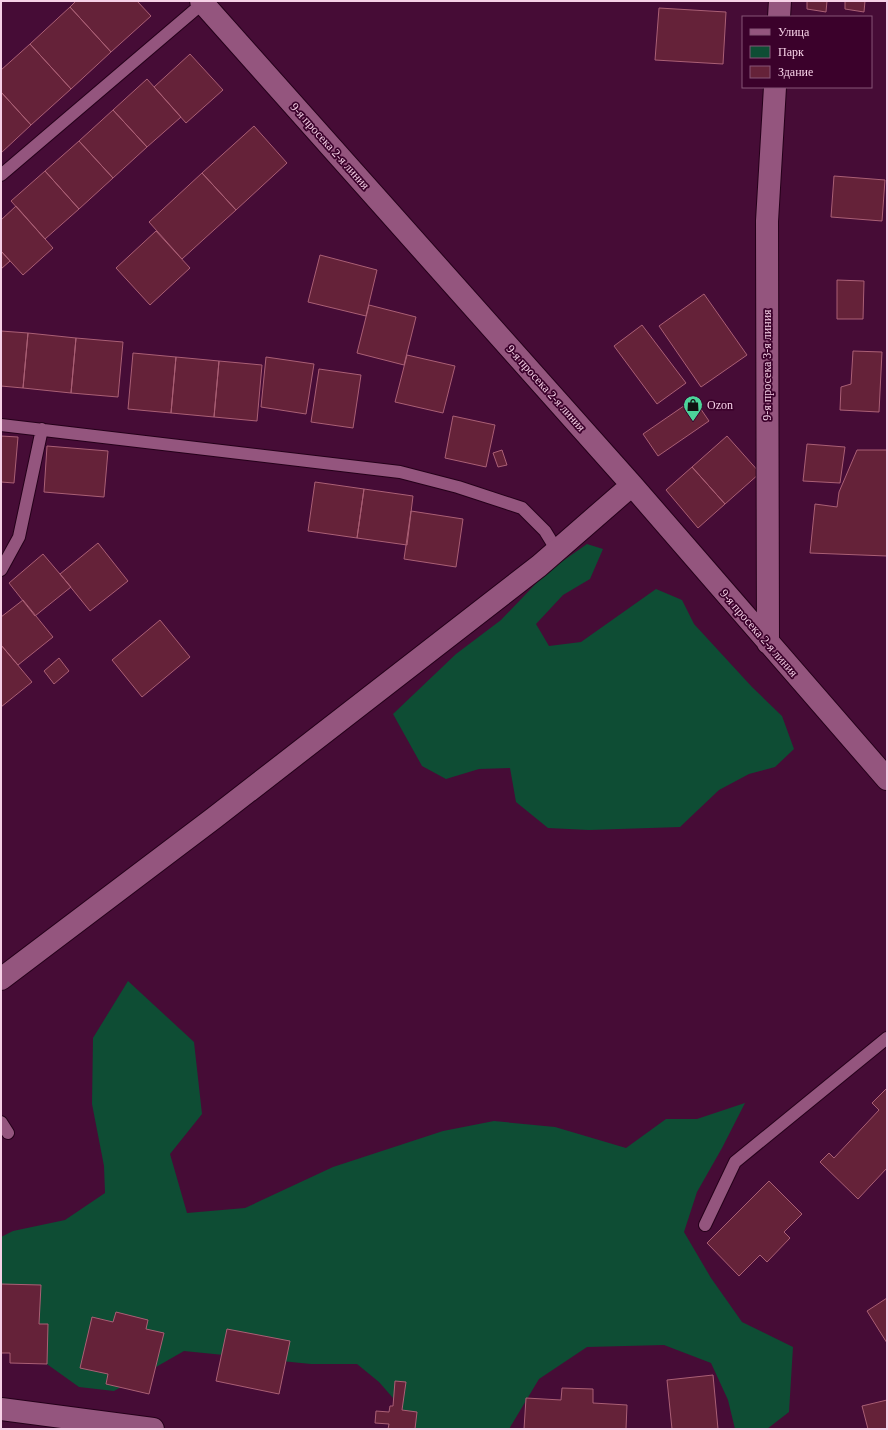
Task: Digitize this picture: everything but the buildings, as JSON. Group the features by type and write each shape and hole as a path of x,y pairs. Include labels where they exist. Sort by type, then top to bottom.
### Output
{"street":[{"path":"779,16 780,1"},
{"name":"9-я просека 2-я линия","path":"202,2 632,485 887,779"},
{"name":"9-я просека 3-я линия","path":"768,643 767,221 775,88"},
{"path":"1,979 214,818 532,570 632,485"},
{"path":"1,1409 72,1423 153,1429"}],"lane":[{"path":"1,175 202,2"},
{"path":"1,425 400,472 458,487 522,508 545,531 556,549"},
{"path":"1,570 19,537 42,429"},
{"path":"705,1225 735,1162 887,1038"},
{"path":"1,1122 8,1133"}],"green space":[{"path":"587,544 603,549 590,579 563,595 536,624 549,646 581,642 656,589 682,600 694,624 752,687 782,716 794,749 775,767 749,774 719,790 680,827 589,830 548,828 516,802 510,768 479,769 446,779 422,766 393,714 456,654 501,620 547,572"},
{"path":"128,981 194,1042 202,1114 170,1154 187,1213 245,1208 333,1167 443,1131 494,1121 555,1127 626,1148 666,1119 697,1119 745,1103 697,1192 684,1232 711,1278 742,1322 793,1347 789,1412 767,1429 735,1429 728,1400 711,1363 664,1345 587,1347 539,1379 509,1429 416,1429 414,1422 379,1382 357,1364 311,1364 184,1351 114,1391 79,1387 23,1347 1,1318 1,1237 13,1231 65,1220 105,1193 104,1166 92,1104 93,1038"}],"place":[{"name":"Ozon","path":"693,422"}]}
